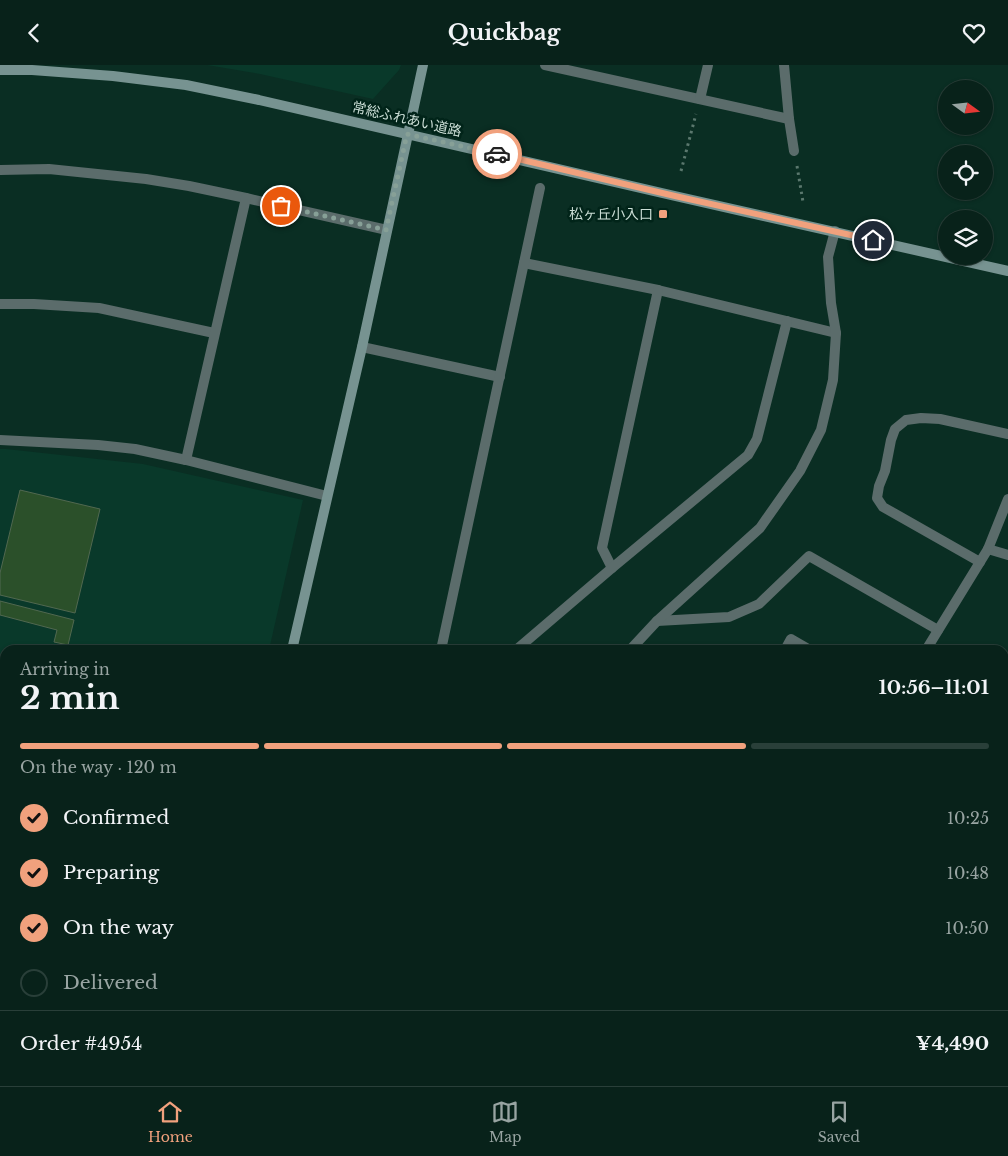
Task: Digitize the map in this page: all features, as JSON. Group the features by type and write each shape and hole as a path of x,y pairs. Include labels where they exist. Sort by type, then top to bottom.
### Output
{"street":[{"path":"293,645 362,347 423,65"},
{"path":"545,65 571,68 789,119"},
{"path":"700,99 708,65"},
{"path":"784,65 794,151"},
{"name":"常総ふれあい道路","path":"0,70 32,69 104,75 186,85 258,99 1008,271"},
{"path":"0,170 49,169 146,179 246,198 386,230"},
{"path":"442,645 540,188"},
{"path":"186,460 246,198"},
{"path":"637,645 656,621 760,528 800,471 821,431 833,380 836,333 831,303 828,257 835,231"},
{"path":"524,263 658,290 836,333"},
{"path":"612,568 602,548 658,290"},
{"path":"0,304 99,308 214,333"},
{"path":"522,645 748,455 757,439 787,321"},
{"path":"362,347 500,377"},
{"path":"980,562 883,507 877,498 879,487 885,471 891,439 895,429 906,420 920,418 940,419 1008,434"},
{"path":"0,440 98,445 135,449 327,496"},
{"path":"929,645 988,549 1008,499"},
{"path":"988,549 1008,555"},
{"path":"656,621 729,617 759,604 809,556 938,630"},
{"path":"788,645 791,639 801,645"}],"path":[{"path":"681,171 700,99"},
{"path":"794,151 803,202"}],"shaded area":[{"path":"207,65 401,65 399,70 373,99 260,74"},
{"path":"0,449 143,464 303,500 270,645 0,645"}],"building":[{"path":"20,490 100,509 75,613 0,595 0,573"},
{"path":"0,601 74,620 68,645 54,642 57,630 0,615"}],"way so far":[{"path":"281,206 386,230 407,134 497,154"}],"place":[{"name":"松ヶ丘小入口","path":"663,214"}],"route":[{"path":"497,154 873,240"}]}
